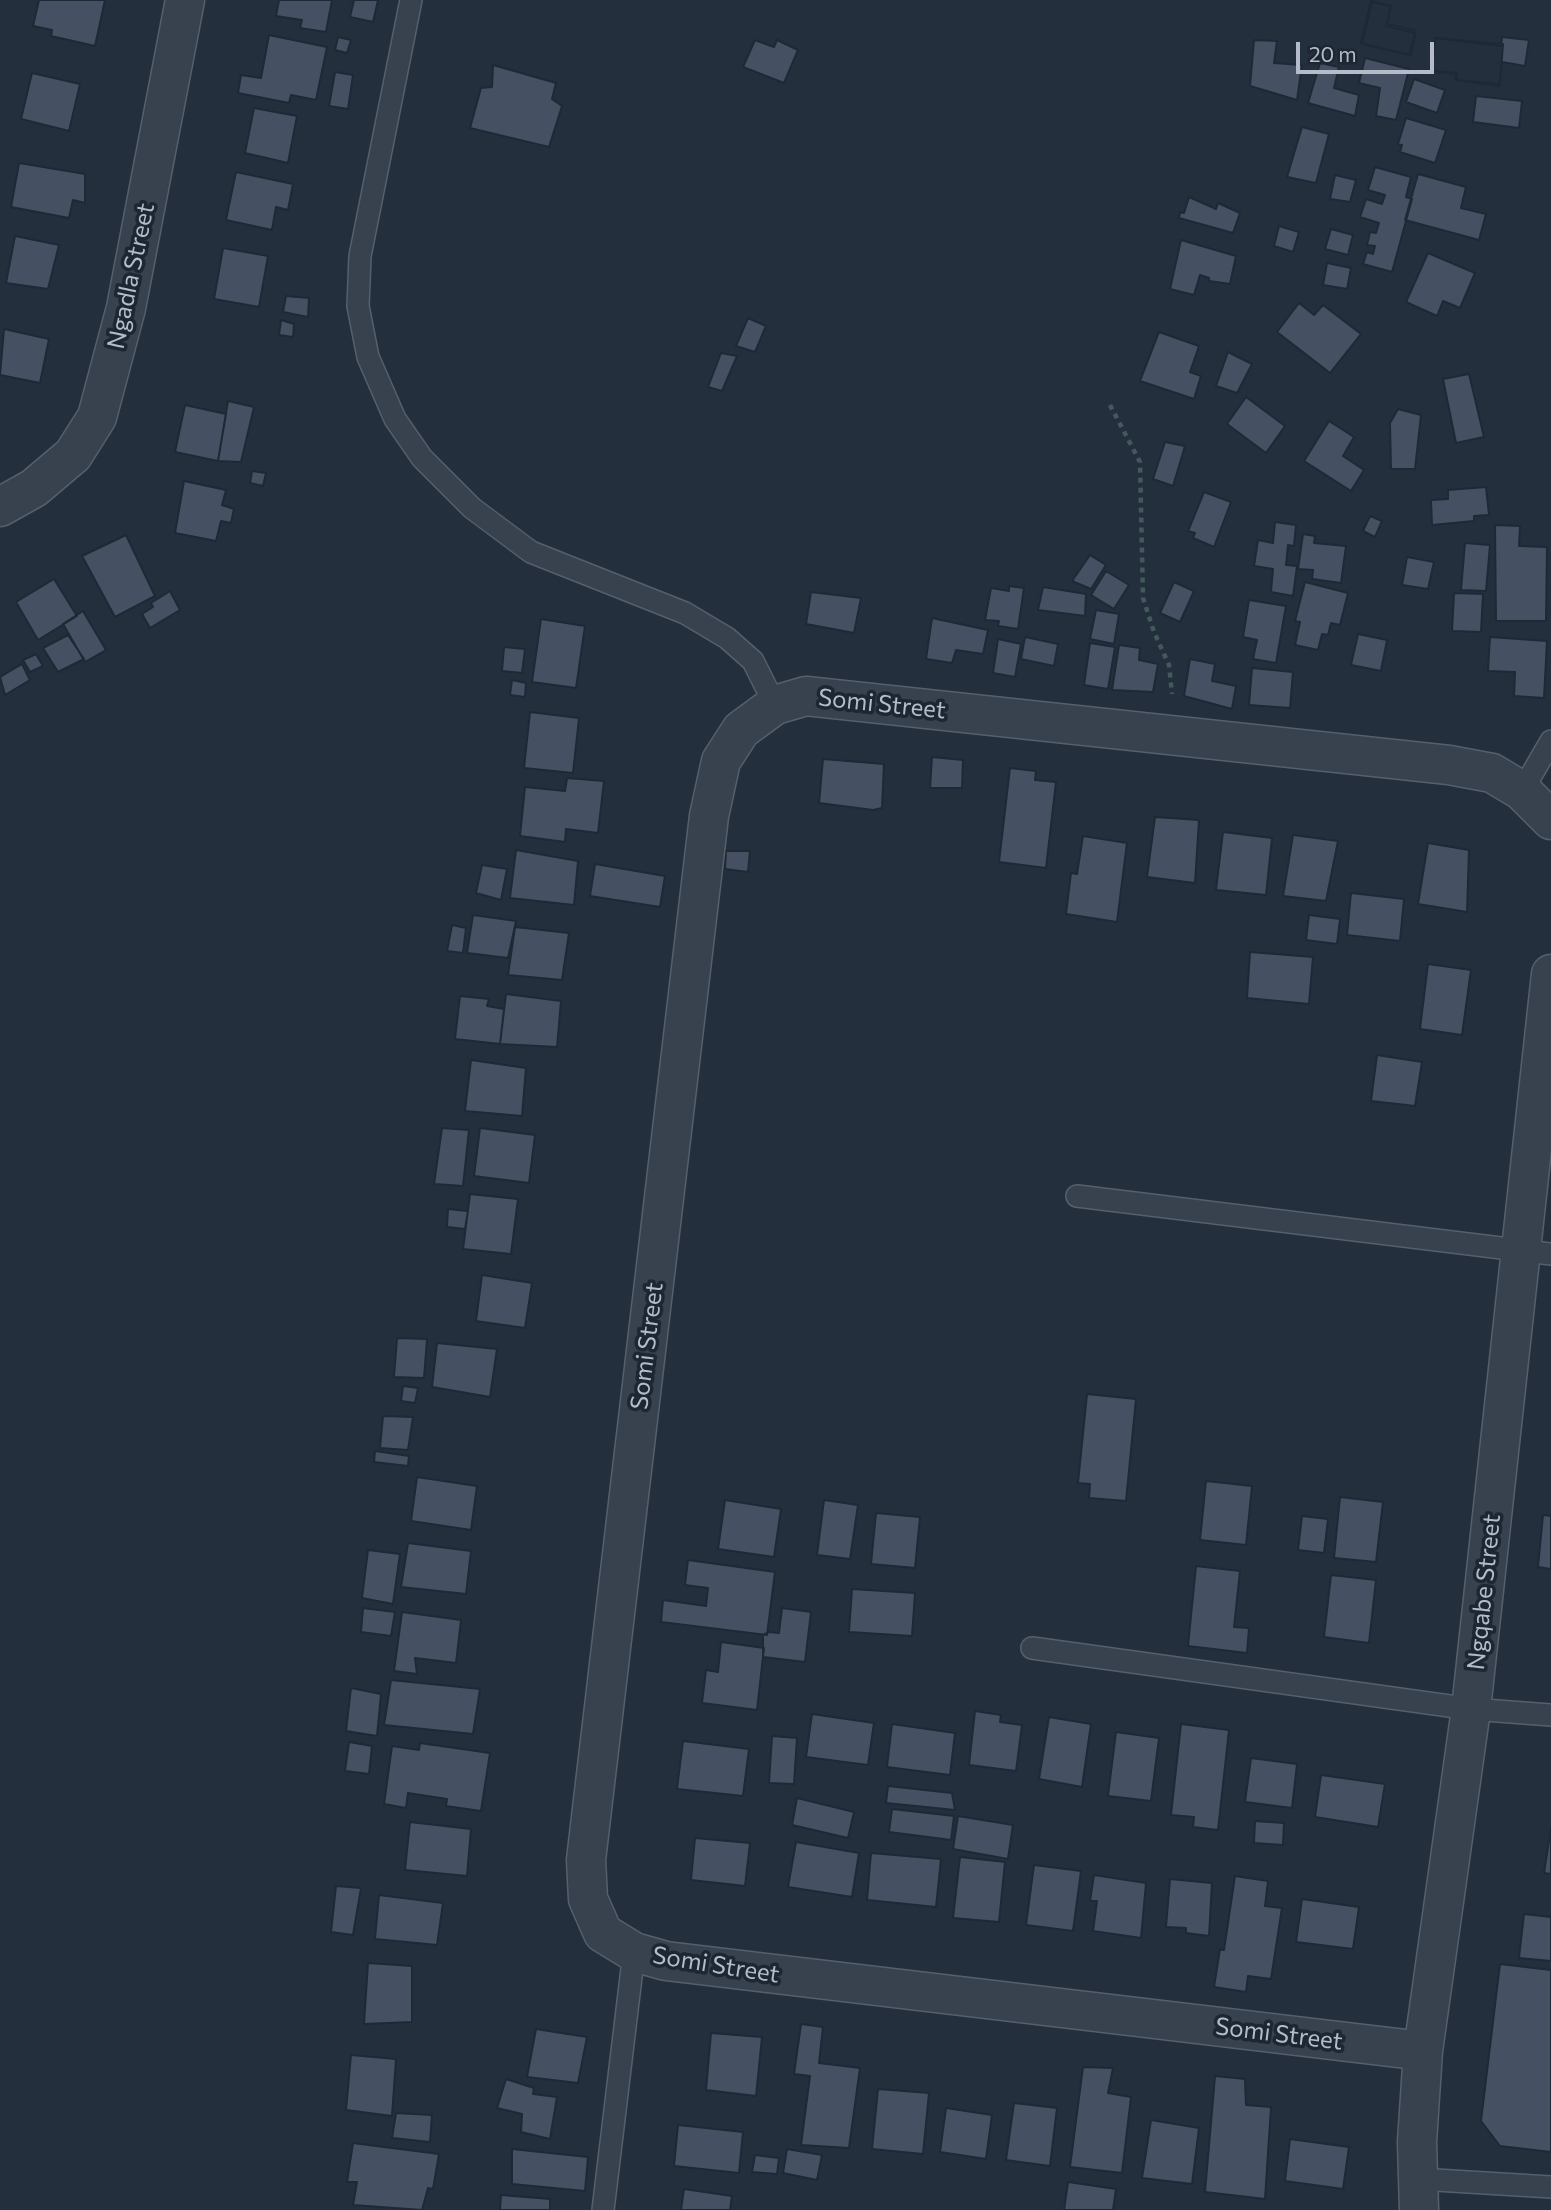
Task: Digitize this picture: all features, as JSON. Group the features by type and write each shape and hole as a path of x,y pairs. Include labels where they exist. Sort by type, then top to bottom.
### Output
{"street":[{"name":"Ngadla Street","path":"0,507 34,488 73,455 97,417 126,308 185,0"},
{"name":"Somi Street","path":"1423,2050 666,1961 634,1952 603,1933 588,1899 586,1860 709,816 721,761 741,730 775,705 806,696 1449,765 1492,773 1522,791"},
{"path":"1522,791 1551,820"},
{"name":"Ngqabe Street","path":"1419,2194 1417,2143 1423,2050 1537,1252 1551,974"}],"lane":[{"path":"411,0 360,256 358,306 368,357 395,419 422,458 472,508 531,552 685,613 727,638 753,661 775,705"},
{"path":"1522,791 1551,741"},
{"path":"1077,1196 1537,1252"},
{"path":"1032,1647 1471,1709 1551,1715"},
{"path":"603,2210 634,1952"},
{"path":"1419,2194 1551,2187"}],"path":[{"path":"1110,405 1140,461 1143,598 1169,665 1173,736"}],"building":[{"path":"39,0 105,0 95,46 51,36 52,30 33,26"},
{"path":"279,0 332,0 326,32 300,28 302,20 276,16"},
{"path":"354,0 378,0 373,22 350,17"},
{"path":"1371,1 1391,6 1386,26 1415,33 1409,55 1361,43"},
{"path":"1372,2 1391,6 1387,24 1416,31 1411,55 1362,44"},
{"path":"269,35 327,47 316,100 291,95 289,103 238,93 241,75 261,78"},
{"path":"338,37 351,40 347,53 335,50"},
{"path":"1502,37 1529,40 1525,66 1502,62 1499,86 1455,80 1456,74 1431,71 1435,38 1501,46"},
{"path":"1435,38 1503,44 1500,84 1456,80 1457,73 1432,71"},
{"path":"755,40 774,47 777,40 798,50 784,83 743,67"},
{"path":"1254,40 1277,41 1274,63 1302,65 1297,100 1250,86"},
{"path":"1365,58 1409,69 1396,120 1376,116 1380,88 1359,83"},
{"path":"1320,63 1339,67 1334,88 1359,95 1355,116 1308,103"},
{"path":"493,65 556,83 552,99 562,106 549,147 470,128 481,88 492,87"},
{"path":"335,72 353,75 348,109 329,106"},
{"path":"32,73 80,84 69,131 21,119"},
{"path":"1414,79 1445,90 1437,113 1406,102"},
{"path":"1476,96 1522,101 1519,128 1473,122"},
{"path":"254,108 297,116 288,163 245,153"},
{"path":"1406,118 1446,130 1435,163 1400,152 1402,145 1398,144"},
{"path":"1302,127 1329,134 1316,183 1287,177"},
{"path":"19,163 85,174 85,203 73,200 69,218 11,207"},
{"path":"1375,167 1411,177 1406,197 1412,199 1392,272 1363,264 1367,252 1373,254 1375,246 1367,245 1370,232 1376,233 1379,223 1360,217 1366,199 1382,204 1385,195 1368,190"},
{"path":"236,172 293,184 288,210 276,207 272,230 226,220"},
{"path":"1418,174 1466,187 1461,208 1486,214 1479,240 1405,220"},
{"path":"1335,175 1356,180 1350,202 1330,199"},
{"path":"1189,197 1216,209 1218,203 1240,213 1233,233 1179,218 1180,212 1184,213"},
{"path":"1279,226 1299,232 1293,252 1274,246"},
{"path":"1331,229 1353,235 1348,255 1325,249"},
{"path":"15,236 59,245 48,289 6,283"},
{"path":"1181,240 1236,256 1230,284 1209,281 1209,278 1200,275 1194,295 1170,289"},
{"path":"223,248 268,256 259,307 214,299"},
{"path":"1428,253 1475,273 1460,308 1443,301 1437,316 1406,302"},
{"path":"1327,263 1351,268 1347,289 1323,285"},
{"path":"286,296 309,298 308,317 283,312"},
{"path":"1299,303 1314,315 1323,305 1361,334 1330,373 1277,332"},
{"path":"748,318 766,326 755,352 736,346"},
{"path":"281,320 294,324 293,337 279,335"},
{"path":"4,329 49,339 40,383 0,375"},
{"path":"1159,332 1199,346 1190,372 1201,376 1194,399 1140,381"},
{"path":"1228,352 1252,364 1237,393 1216,386"},
{"path":"721,353 737,356 722,391 708,387"},
{"path":"1469,374 1484,437 1456,443 1443,379"},
{"path":"1246,397 1285,426 1266,453 1227,424"},
{"path":"228,401 254,407 241,462 218,461"},
{"path":"185,405 226,414 218,461 175,452"},
{"path":"1398,409 1421,415 1415,469 1391,469 1390,423"},
{"path":"1329,421 1354,437 1343,456 1364,470 1351,491 1304,461"},
{"path":"1165,442 1185,446 1173,486 1153,479"},
{"path":"252,471 266,473 263,486 250,483"},
{"path":"184,481 226,490 222,505 234,509 231,523 221,521 216,541 175,533"},
{"path":"1486,487 1489,515 1474,516 1474,521 1432,525 1431,500 1448,499 1448,490"},
{"path":"1204,492 1231,502 1214,547 1193,538 1195,533 1188,531"},
{"path":"1370,516 1382,521 1375,537 1363,531"},
{"path":"1275,522 1296,525 1294,546 1288,545 1286,565 1297,566 1293,596 1271,592 1273,569 1254,566 1258,540 1273,543"},
{"path":"1495,525 1520,526 1519,546 1547,547 1546,621 1496,621"},
{"path":"1303,534 1315,536 1314,543 1346,546 1341,583 1312,579 1313,570 1298,569"},
{"path":"126,535 155,596 115,617 82,556"},
{"path":"1465,543 1490,545 1486,591 1461,590"},
{"path":"1090,555 1106,565 1091,589 1072,581"},
{"path":"1407,557 1434,562 1428,589 1402,585"},
{"path":"1106,571 1129,585 1114,609 1091,595"},
{"path":"54,579 77,616 38,640 16,602"},
{"path":"1174,582 1194,591 1180,622 1160,613"},
{"path":"1305,582 1348,593 1340,625 1331,623 1328,635 1322,634 1318,650 1295,645 1300,622 1295,621"},
{"path":"1009,586 1024,588 1018,629 998,626 999,621 985,620 991,588 1009,591"},
{"path":"1043,587 1086,594 1085,616 1038,610"},
{"path":"170,591 180,610 150,628 142,614 153,607 151,603"},
{"path":"811,592 861,598 854,633 806,624"},
{"path":"1454,593 1483,594 1481,632 1452,631"},
{"path":"1249,600 1286,606 1276,663 1253,659 1257,640 1243,637"},
{"path":"1096,610 1119,614 1114,644 1090,639"},
{"path":"83,611 106,650 85,662 63,624"},
{"path":"932,618 988,630 983,654 956,650 952,663 926,659"},
{"path":"541,619 585,626 576,688 532,682"},
{"path":"1358,634 1387,640 1381,671 1351,665"},
{"path":"68,635 84,659 58,672 43,648"},
{"path":"1025,637 1058,644 1054,666 1021,659"},
{"path":"1490,637 1547,641 1544,698 1514,696 1515,672 1488,671"},
{"path":"998,639 1021,644 1015,677 993,673"},
{"path":"1090,643 1115,647 1108,689 1084,685"},
{"path":"1119,645 1140,648 1139,660 1158,664 1153,692 1112,690"},
{"path":"504,647 525,649 522,673 502,671"},
{"path":"36,654 43,666 30,672 23,660"},
{"path":"1190,659 1215,664 1212,681 1236,686 1232,709 1184,696"},
{"path":"22,664 30,680 5,695 0,677"},
{"path":"1252,668 1293,672 1290,708 1249,705"},
{"path":"512,680 526,683 525,697 510,695"},
{"path":"530,712 579,718 573,773 524,768"},
{"path":"932,757 963,760 962,788 930,788"},
{"path":"823,759 884,764 882,808 873,810 819,803"},
{"path":"1010,768 1036,771 1035,780 1056,782 1046,868 999,862"},
{"path":"567,778 604,781 598,833 566,829 565,842 520,836 525,787 565,791"},
{"path":"1155,817 1199,820 1195,883 1147,877"},
{"path":"1223,832 1272,838 1266,895 1216,890"},
{"path":"1293,835 1338,841 1326,901 1283,896"},
{"path":"1083,836 1127,843 1117,922 1066,914 1071,873 1077,874"},
{"path":"1428,843 1469,850 1467,912 1418,904"},
{"path":"516,850 578,861 574,905 510,898"},
{"path":"726,851 750,851 748,872 725,869"},
{"path":"595,864 665,876 660,907 590,896"},
{"path":"482,865 507,869 501,900 476,893"},
{"path":"1351,893 1404,899 1400,941 1347,935"},
{"path":"473,915 516,921 508,958 467,953"},
{"path":"1309,915 1340,919 1337,944 1306,940"},
{"path":"452,925 466,928 463,953 447,951"},
{"path":"515,927 569,933 562,980 508,975"},
{"path":"1250,952 1313,957 1309,1004 1247,998"},
{"path":"1428,964 1471,970 1462,1035 1420,1029"},
{"path":"506,994 561,1001 557,1047 500,1044"},
{"path":"460,996 489,999 487,1006 504,1009 500,1044 455,1039"},
{"path":"1377,1055 1422,1062 1415,1106 1371,1101"},
{"path":"471,1060 526,1068 522,1116 465,1111"},
{"path":"442,1128 469,1130 463,1186 434,1184"},
{"path":"480,1128 535,1135 529,1183 474,1176"},
{"path":"470,1194 518,1199 511,1254 463,1249"},
{"path":"448,1209 468,1211 465,1229 447,1227"},
{"path":"482,1275 532,1283 525,1328 476,1321"},
{"path":"397,1338 427,1339 424,1378 394,1377"},
{"path":"437,1343 497,1349 490,1397 432,1387"},
{"path":"403,1386 418,1388 415,1403 401,1401"},
{"path":"1087,1394 1136,1399 1126,1501 1089,1498 1090,1484 1078,1483"},
{"path":"383,1416 413,1417 408,1450 380,1448"},
{"path":"375,1451 409,1456 408,1466 374,1462"},
{"path":"417,1477 477,1486 471,1530 411,1521"},
{"path":"1206,1481 1252,1486 1246,1545 1200,1540"},
{"path":"1340,1497 1383,1502 1376,1562 1334,1558"},
{"path":"725,1500 781,1509 774,1557 718,1549"},
{"path":"824,1500 858,1505 850,1559 817,1555"},
{"path":"876,1513 920,1517 915,1568 871,1564"},
{"path":"1543,1515 1551,1516 1551,1569 1538,1567"},
{"path":"1302,1516 1328,1519 1324,1553 1298,1550"},
{"path":"408,1543 471,1551 466,1594 401,1587"},
{"path":"368,1550 400,1554 393,1604 362,1598"},
{"path":"688,1560 775,1572 767,1635 661,1622 663,1600 706,1606 708,1588 685,1585"},
{"path":"1196,1566 1240,1571 1234,1627 1249,1628 1247,1653 1188,1646"},
{"path":"1331,1575 1376,1580 1369,1643 1324,1637"},
{"path":"852,1589 915,1593 912,1636 849,1632"},
{"path":"363,1608 395,1612 391,1636 361,1632"},
{"path":"782,1608 811,1612 805,1662 763,1657 763,1635 768,1632 779,1633"},
{"path":"402,1612 461,1620 456,1663 415,1658 417,1674 394,1671"},
{"path":"721,1642 764,1648 757,1710 702,1703 706,1670 718,1672"},
{"path":"391,1680 480,1689 473,1734 384,1725"},
{"path":"351,1688 381,1694 377,1736 346,1731"},
{"path":"975,1711 1001,1715 1000,1722 1022,1725 1016,1771 969,1765"},
{"path":"812,1714 874,1723 868,1765 806,1757"},
{"path":"1049,1717 1091,1724 1082,1787 1039,1779"},
{"path":"892,1724 955,1733 950,1775 887,1767"},
{"path":"1181,1724 1229,1730 1218,1830 1193,1827 1194,1817 1171,1815"},
{"path":"1116,1732 1159,1738 1151,1801 1108,1796"},
{"path":"772,1736 797,1738 794,1784 769,1783"},
{"path":"683,1741 749,1749 743,1796 677,1789"},
{"path":"349,1742 372,1746 369,1774 345,1771"},
{"path":"420,1743 490,1753 481,1811 446,1806 447,1799 408,1793 406,1808 384,1804 392,1746 419,1750"},
{"path":"1251,1758 1297,1764 1292,1808 1245,1802"},
{"path":"1321,1775 1385,1784 1378,1827 1315,1817"},
{"path":"888,1786 952,1793 955,1810 886,1803"},
{"path":"797,1798 854,1812 848,1838 792,1825"},
{"path":"892,1809 954,1816 951,1840 889,1832"},
{"path":"958,1816 1013,1825 1008,1859 953,1849"},
{"path":"1255,1821 1284,1823 1283,1845 1254,1843"},
{"path":"410,1822 471,1829 467,1876 405,1870"},
{"path":"1551,1828 1551,1874 1544,1873"},
{"path":"695,1838 750,1843 745,1886 691,1880"},
{"path":"796,1842 859,1853 852,1897 788,1887"},
{"path":"871,1853 941,1859 936,1907 867,1900"},
{"path":"960,1857 1005,1862 999,1922 953,1918"},
{"path":"1034,1865 1081,1871 1073,1931 1026,1925"},
{"path":"1094,1875 1146,1883 1141,1938 1093,1931 1097,1901 1090,1901"},
{"path":"1235,1876 1268,1881 1265,1906 1282,1908 1271,1979 1248,1976 1246,1992 1214,1987 1220,1949 1224,1950"},
{"path":"1170,1879 1212,1883 1209,1936 1186,1933 1186,1928 1166,1927"},
{"path":"336,1886 361,1888 353,1935 331,1932"},
{"path":"379,1895 443,1903 437,1945 375,1939"},
{"path":"1302,1899 1359,1907 1353,1949 1296,1942"},
{"path":"1524,1914 1551,1917 1551,1961 1519,1958"},
{"path":"368,1963 412,1966 412,2022 364,2024"},
{"path":"1500,1964 1551,1970 1551,2152 1500,2146 1481,2121"},
{"path":"801,2024 823,2027 819,2063 860,2068 849,2148 801,2145 810,2076 794,2074"},
{"path":"536,2029 587,2037 578,2083 527,2077"},
{"path":"711,2033 762,2037 756,2096 706,2090"},
{"path":"351,2055 396,2059 392,2116 346,2110"},
{"path":"1083,2067 1113,2068 1108,2093 1131,2097 1122,2173 1070,2167"},
{"path":"1215,2076 1245,2079 1246,2105 1271,2107 1265,2199 1205,2192"},
{"path":"506,2079 534,2088 533,2094 557,2097 550,2139 521,2132 522,2114 497,2108"},
{"path":"878,2089 929,2093 923,2154 872,2149"},
{"path":"1014,2103 1057,2108 1050,2166 1006,2160"},
{"path":"946,2108 992,2115 986,2159 940,2152"},
{"path":"396,2113 432,2115 430,2142 392,2138"},
{"path":"1151,2120 1199,2128 1192,2184 1142,2178"},
{"path":"678,2125 743,2132 739,2173 674,2166"},
{"path":"1290,2139 1349,2147 1343,2189 1285,2181"},
{"path":"353,2143 439,2154 433,2189 428,2188 422,2210 353,2205 357,2182 347,2182"},
{"path":"512,2149 588,2157 585,2191 512,2184"},
{"path":"787,2149 822,2155 817,2180 783,2173"},
{"path":"755,2155 779,2158 777,2174 752,2172"},
{"path":"1068,2182 1116,2189 1113,2210 1064,2210"},
{"path":"684,2189 732,2196 730,2210 681,2210"},
{"path":"501,2195 550,2199 550,2210 500,2210"}]}
